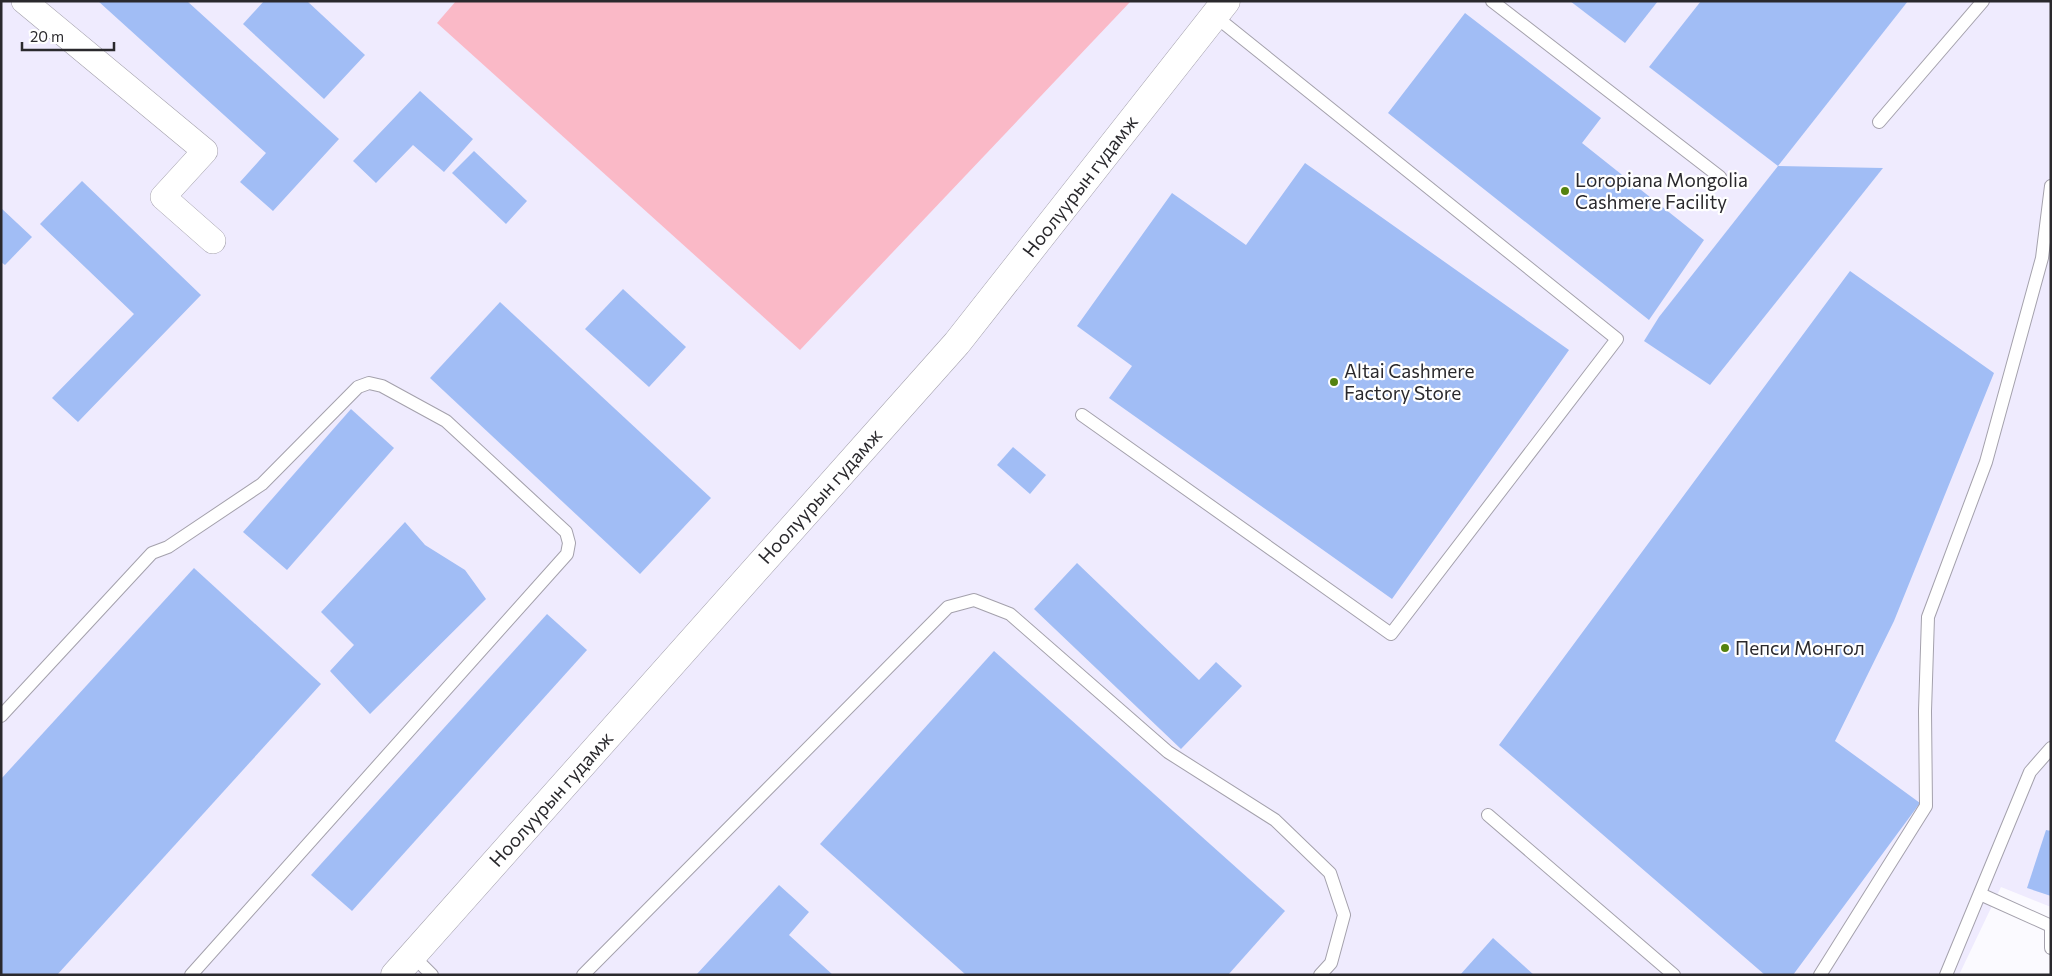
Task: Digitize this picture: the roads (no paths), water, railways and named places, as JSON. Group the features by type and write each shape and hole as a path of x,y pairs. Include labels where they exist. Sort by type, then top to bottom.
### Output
{"street":[{"path":"24,1 205,151 163,197 213,240"},
{"name":"Ноолуурын гудамж","path":"403,965 957,343 1220,9"}],"lane":[{"path":"1492,1 1720,177"},
{"path":"1879,122 1983,1"},
{"path":"1082,415 1391,634 1617,339 1220,9"},
{"path":"1820,975 1926,806 1924,711 1928,617 1986,462 2042,258 2051,186"},
{"path":"1,716 152,553 176,542 262,484 358,387 369,383 382,386 446,421 566,532 569,543 567,554 192,975"},
{"path":"583,975 948,607 974,600 1010,614 1168,752 1275,820 1330,872 1344,915 1332,963 1320,975"},
{"path":"1946,975 2030,772 2051,748"},
{"path":"1488,815 1674,975"},
{"path":"1980,894 2051,928 2051,948"},
{"path":"403,965 432,975"}],"place":[{"name":"Loropiana Mongolia Cashmere Facility","path":"1565,191"},
{"name":"Altai Cashmere Factory Store","path":"1334,382"},
{"name":"Пепси Монгол","path":"1725,648"}]}
